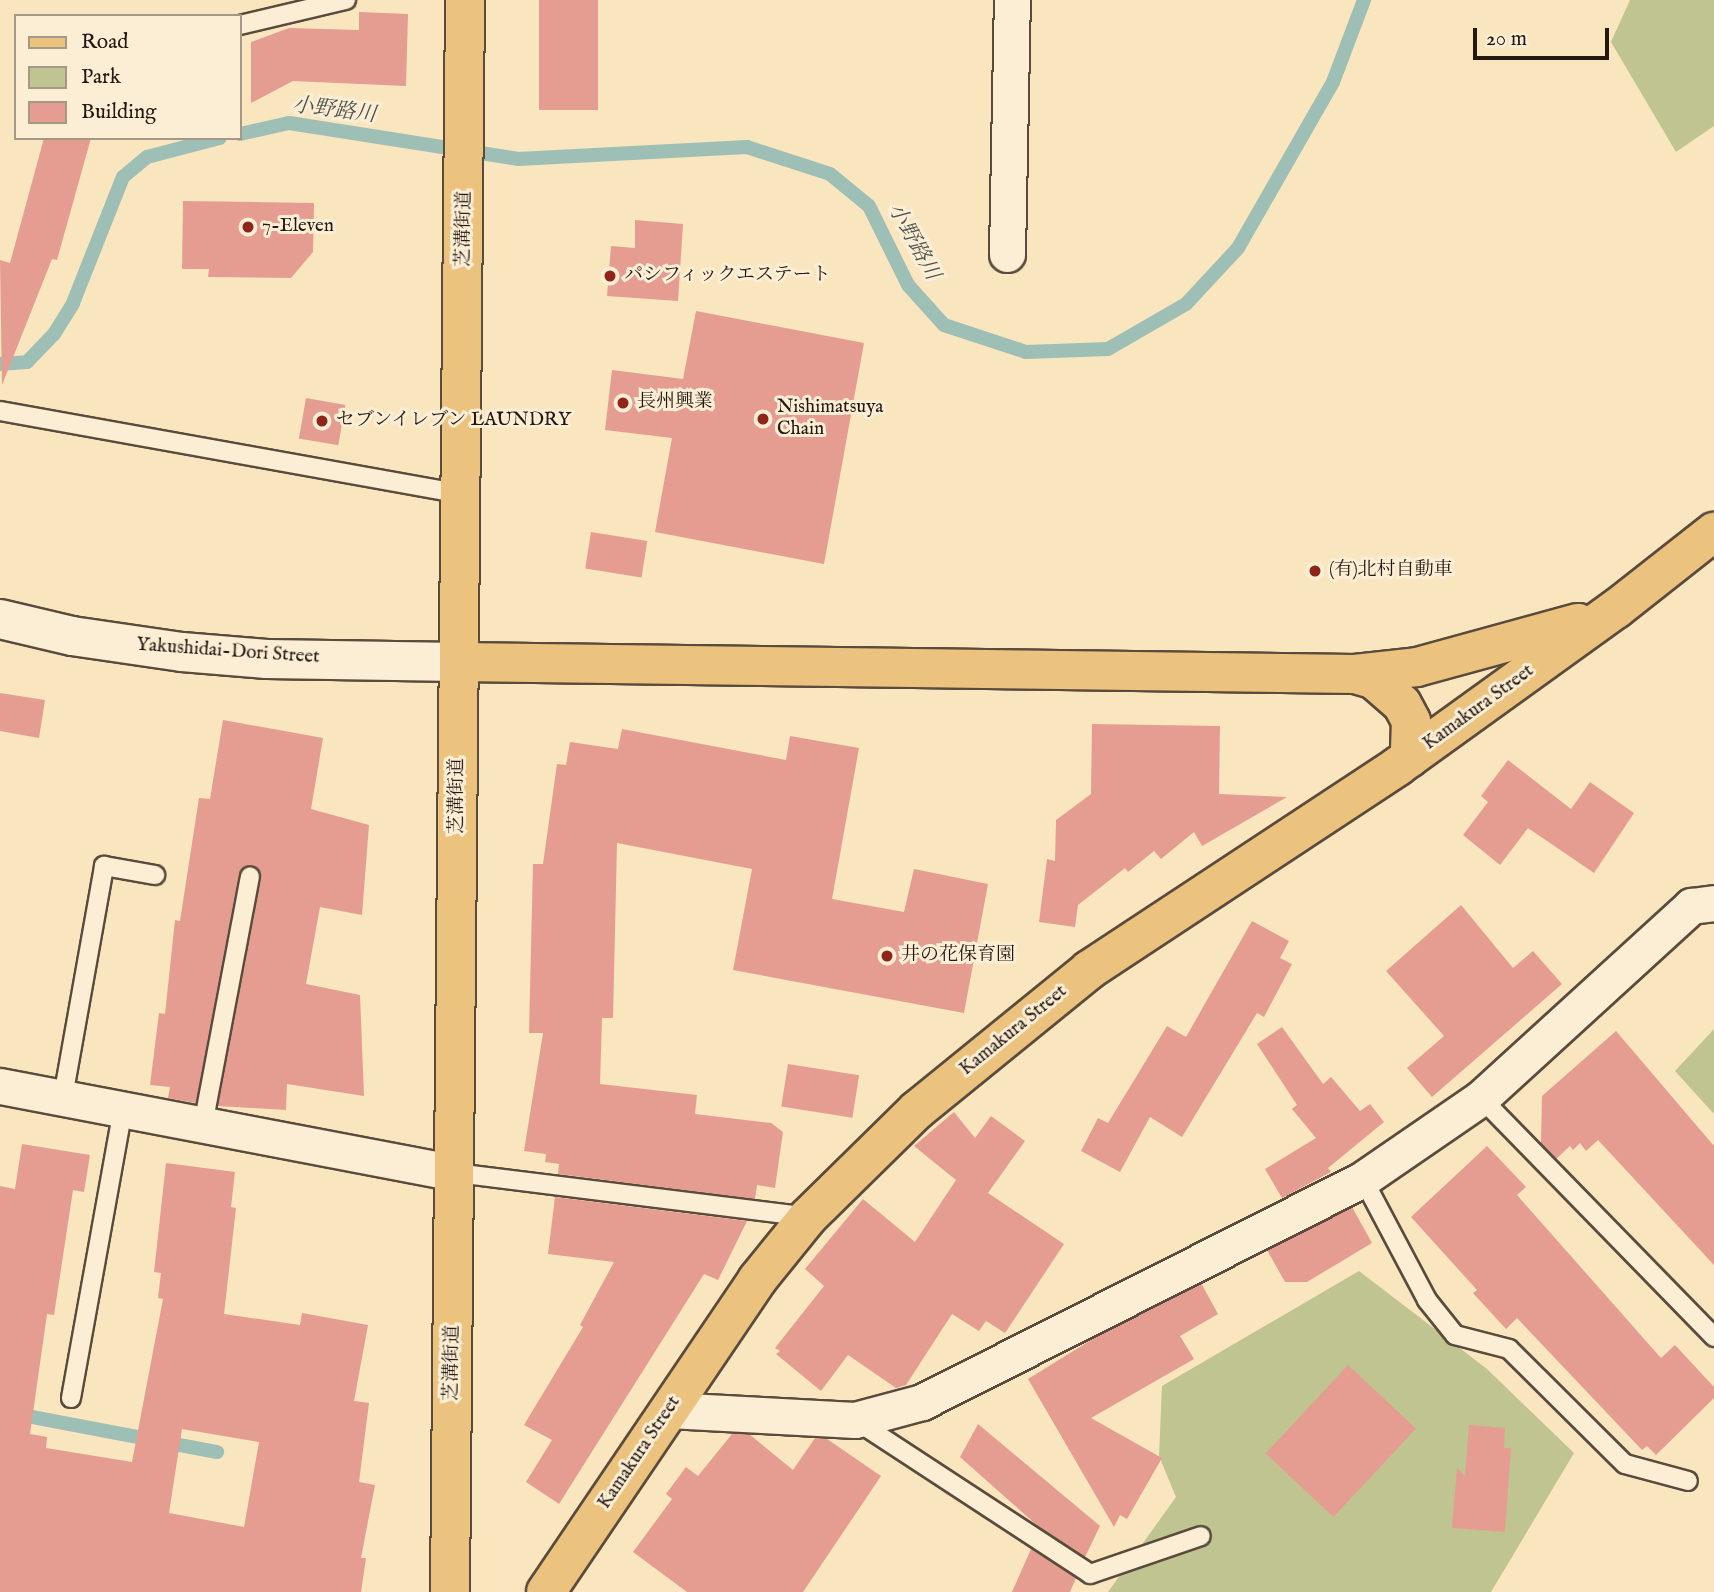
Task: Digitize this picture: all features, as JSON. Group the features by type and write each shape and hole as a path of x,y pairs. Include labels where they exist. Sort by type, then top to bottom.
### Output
{"main road":[{"name":"芝溝街道","path":"450,1592 465,0"},
{"name":"Kamakura Street","path":"546,1592 757,1280 808,1217 917,1110 1089,970 1410,758 1616,609 1714,532"},
{"path":"459,662 1355,674 1417,667 1496,649 1616,609"},
{"path":"1355,674 1373,679 1402,704 1411,721 1410,758"}],"street":[{"path":"1007,254 1012,0"},
{"name":"Yakushidai-Dori Street","path":"0,619 72,636 183,652 267,659 459,662"},
{"path":"669,1410 855,1420 922,1402 1363,1179 1481,1098 1691,906 1714,903"},
{"path":"0,1086 456,1173"}],"lane":[{"path":"242,25 346,0"},
{"path":"0,411 461,494"},
{"path":"63,1097 104,866 155,875"},
{"path":"203,1125 250,876"},
{"path":"1481,1098 1714,1338"},
{"path":"71,1398 123,1109"},
{"path":"456,1173 808,1217"},
{"path":"1363,1179 1427,1300 1455,1335 1509,1349 1625,1464 1688,1481"},
{"path":"855,1420 1090,1574 1201,1536"}],"green space":[{"path":"1630,0 1714,0 1714,126 1676,152 1611,42"},
{"path":"1714,1029 1714,1114 1675,1071"},
{"path":"1359,1271 1487,1369 1574,1453 1491,1592 1108,1592 1176,1497 1159,1456 1162,1386"}],"building":[{"path":"539,0 598,0 598,110 539,110"},
{"path":"359,12 408,14 406,86 293,81 251,103 251,42 289,28 359,30"},
{"path":"43,140 90,140 57,260 52,259 2,385 0,260 10,263"},
{"name":"7-Eleven","path":"183,201 314,203 313,252 291,278 208,277 209,269 182,269"},
{"path":"635,220 683,224 678,301 607,296 611,246 635,248"},
{"path":"696,311 864,343 824,564 655,532 672,438 605,430 612,370 683,379"},
{"path":"306,398 345,405 338,445 299,438"},
{"path":"591,532 647,541 642,577 585,569"},
{"path":"0,693 45,700 39,738 0,731"},
{"path":"223,720 323,738 311,809 369,825 362,915 320,907 306,984 360,995 364,1096 287,1084 286,1110 218,1106 261,878 251,865 239,874 196,1103 168,1098 170,1087 150,1085 159,1013 165,1014 175,920 180,921 199,798 210,799"},
{"path":"1092,724 1220,726 1219,794 1287,797 1202,846 1194,832 1161,859 1154,851 1128,872 1125,868 1078,905 1075,927 1039,922 1047,859 1055,861 1056,820 1091,794"},
{"path":"622,729 786,760 790,736 859,748 832,899 904,912 914,869 988,884 964,1013 733,970 752,869 617,843 613,1018 602,1018 600,1084 697,1095 695,1114 771,1123 783,1132 775,1188 757,1185 755,1199 558,1174 559,1164 545,1162 546,1154 524,1151 543,1033 529,1033 533,864 543,864 557,764 566,765 570,742 618,749"},
{"path":"1508,760 1571,809 1590,782 1634,813 1594,873 1528,828 1500,865 1463,835 1488,802 1481,796"},
{"path":"1461,905 1513,968 1533,951 1562,984 1432,1097 1407,1068 1444,1036 1386,971"},
{"path":"1252,921 1289,941 1280,958 1292,964 1264,1017 1257,1013 1182,1137 1150,1117 1120,1172 1081,1151 1098,1118 1108,1123 1167,1026 1186,1037"},
{"path":"1282,1027 1323,1084 1331,1077 1360,1111 1370,1104 1384,1122 1328,1168 1331,1172 1282,1198 1265,1169 1316,1138 1292,1109 1297,1105 1257,1044"},
{"path":"1616,1031 1714,1146 1714,1265 1598,1140 1586,1151 1580,1143 1573,1150 1570,1146 1556,1159 1541,1143 1542,1096"},
{"path":"788,1064 859,1075 852,1118 781,1106"},
{"path":"954,1112 975,1138 991,1116 1025,1141 988,1193 1064,1244 1005,1333 986,1321 979,1331 952,1314 906,1385 896,1388 848,1355 821,1391 776,1354 780,1351 775,1348 824,1286 805,1269 863,1199 915,1242 956,1180 914,1146"},
{"path":"22,1144 90,1155 84,1192 73,1190 54,1315 47,1314 30,1434 47,1437 46,1448 132,1462 163,1299 158,1298 161,1273 154,1272 166,1163 235,1172 231,1207 236,1208 224,1314 300,1325 302,1313 368,1325 354,1401 369,1403 359,1482 375,1485 361,1558 366,1558 361,1592 0,1592 0,1186 15,1189","holes":["182,1429 259,1442 244,1527 169,1513"]},
{"path":"1487,1146 1526,1187 1517,1195 1661,1358 1675,1345 1714,1387 1714,1398 1656,1455 1647,1446 1642,1450 1517,1318 1506,1329 1473,1293 1477,1290 1411,1217"},
{"path":"555,1197 747,1221 718,1280 704,1274 559,1504 526,1482 552,1440 524,1425 583,1327 580,1325 614,1262 548,1254"},
{"path":"1352,1207 1372,1243 1307,1282 1285,1282 1267,1250"},
{"path":"1201,1283 1218,1314 1180,1336 1194,1359 1091,1418 1162,1458 1127,1519 1120,1515 1114,1527 1028,1379 1104,1332"},
{"path":"1348,1365 1416,1428 1333,1517 1265,1453"},
{"path":"978,1424 1100,1526 1085,1557 1040,1528 960,1457"},
{"path":"1469,1425 1505,1428 1504,1448 1511,1448 1505,1532 1452,1528 1457,1468 1465,1476"},
{"path":"732,1434 749,1434 793,1470 815,1438 827,1439 881,1476 803,1592 687,1592 633,1552 672,1499 666,1494 686,1467 698,1476"},
{"path":"1031,1549 1076,1578 1070,1592 1012,1592"}],"waterway":[{"name":"小野路川","path":"242,134 289,123 518,159 747,147 830,174 869,206 908,285 944,325 1026,352 1108,349 1186,304 1238,248 1333,82 1364,0"},
{"name":"小野路川","path":"0,364 27,362 54,334 73,303 123,177 147,157 212,140"},
{"path":"0,1411 217,1452"}],"place":[{"name":"7-Eleven","path":"248,227"},
{"name":"パシフィックエステート","path":"610,276"},
{"name":"長州興業","path":"623,403"},
{"name":"Nishimatsuya Chain","path":"763,419"},
{"name":"セブンイレブン LAUNDRY","path":"322,421"},
{"name":"(有)北村自動車","path":"1315,571"},
{"name":"井の花保育園","path":"887,956"}]}
